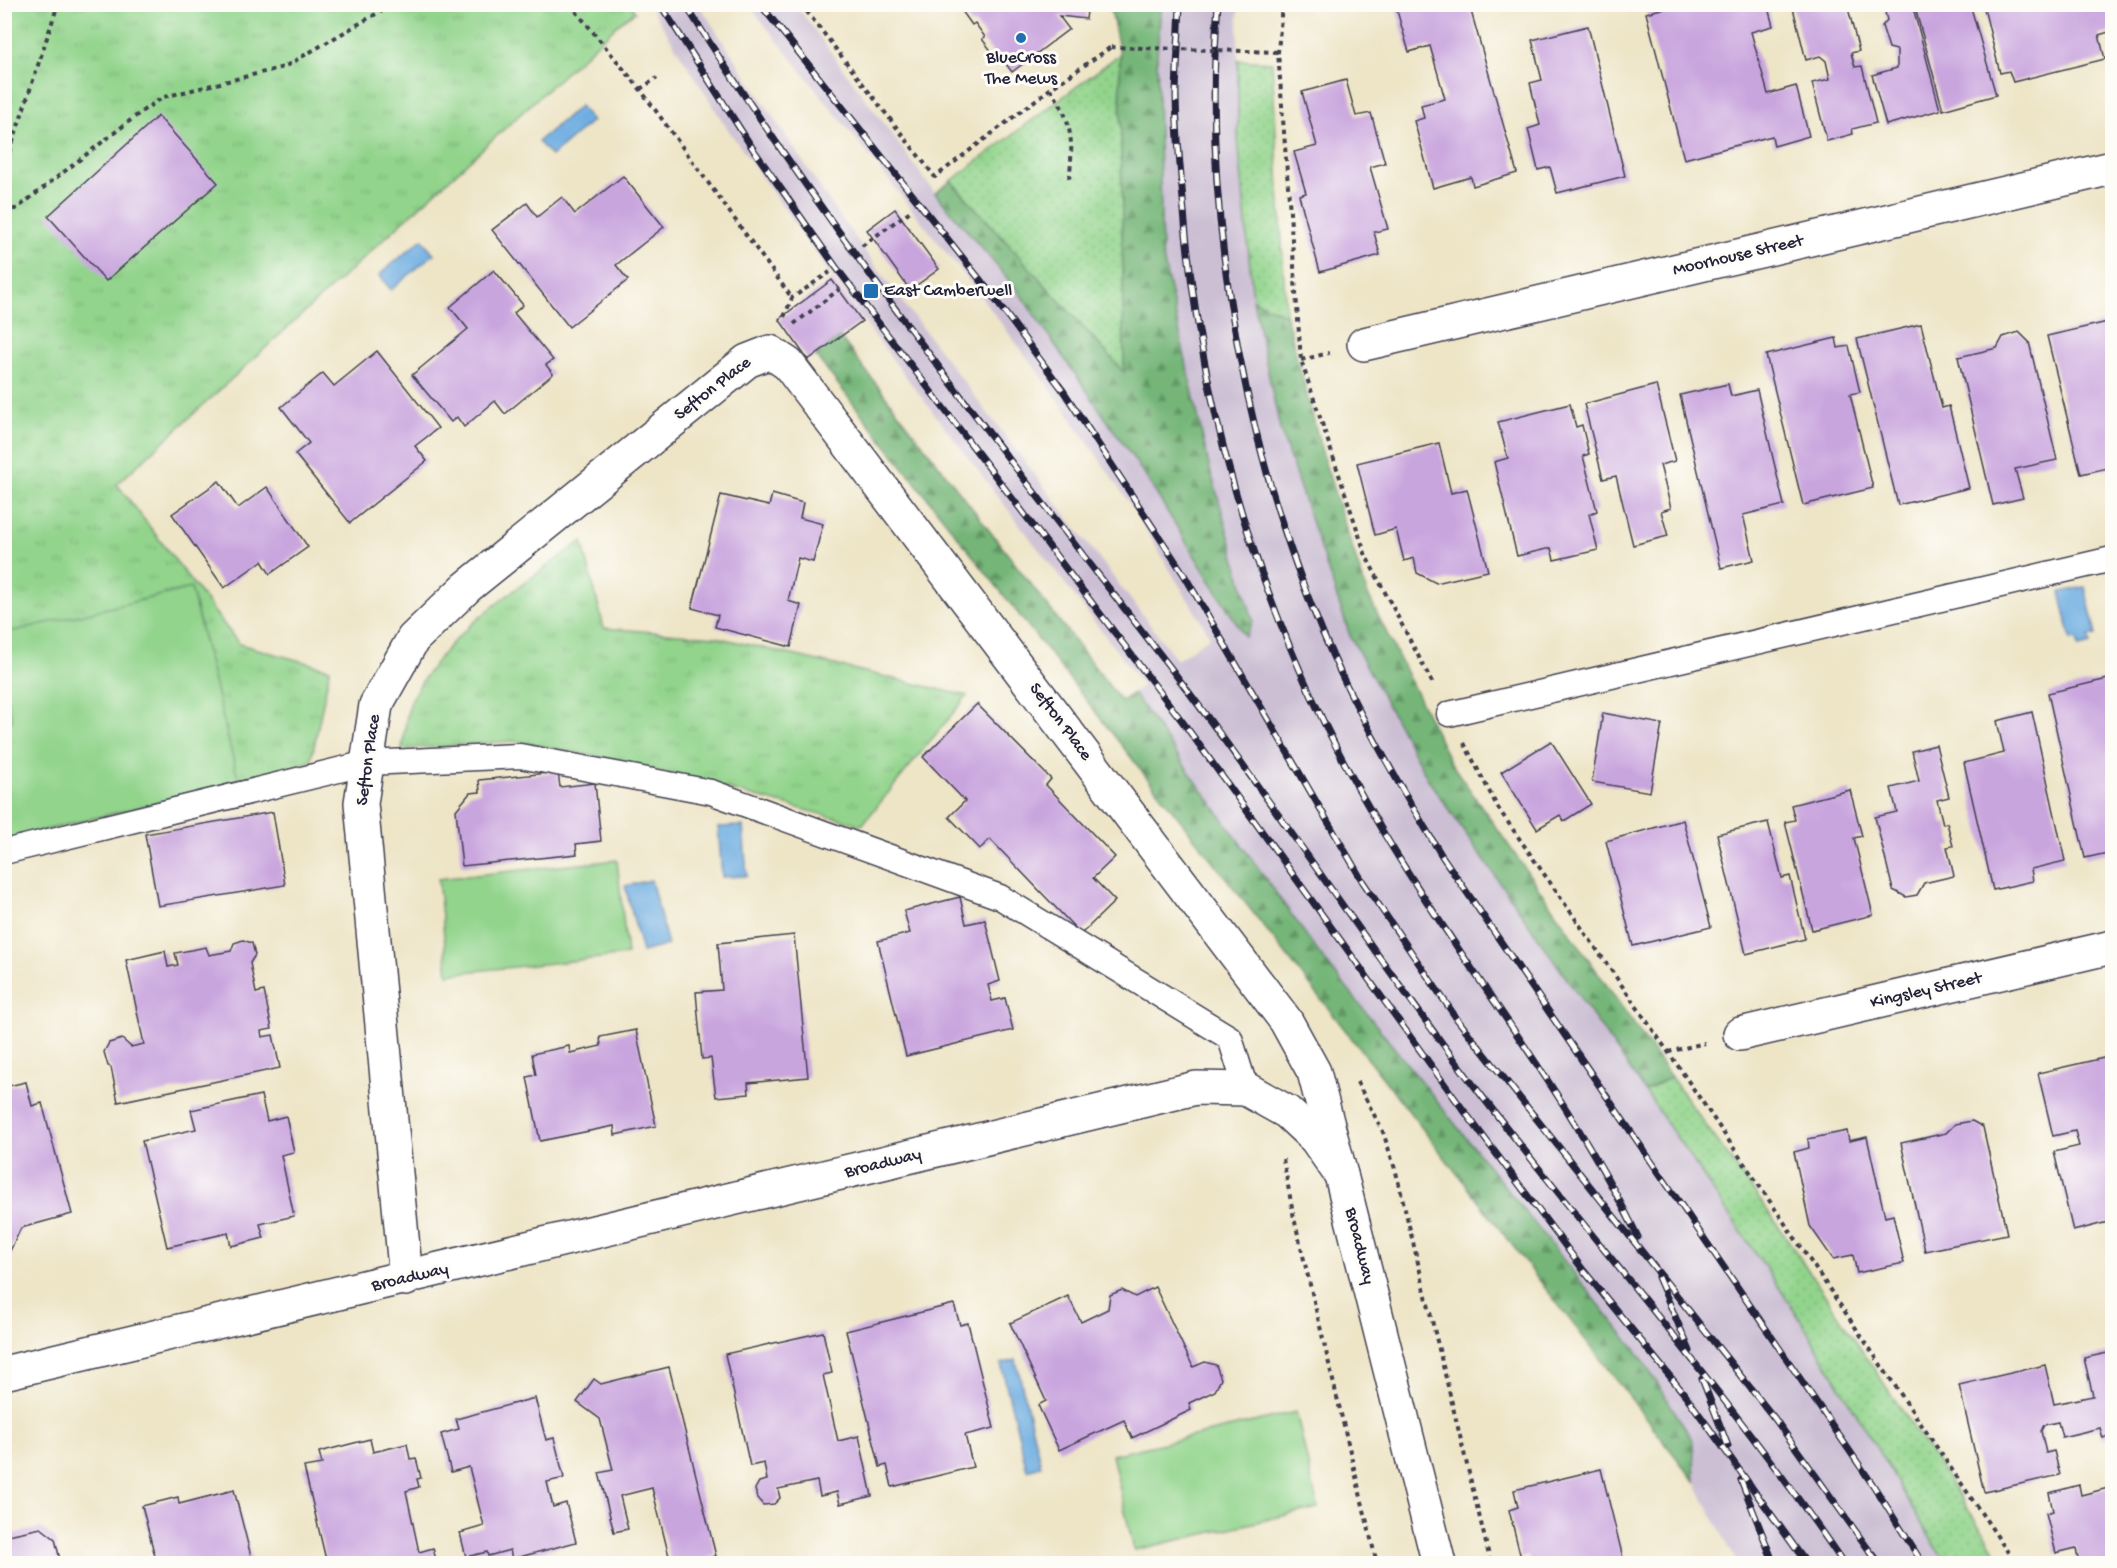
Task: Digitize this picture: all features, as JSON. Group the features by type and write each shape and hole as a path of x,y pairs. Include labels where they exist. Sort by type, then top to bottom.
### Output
{"street":[{"name":"Moorhouse Street","path":"1364,344 2112,168"},
{"name":"Sefton Place","path":"406,1279 361,803 376,705 413,639 467,587 747,361 770,352 778,355 788,364 1286,1020 1314,1072 1341,1175"},
{"name":"Kingsley Street","path":"1740,1034 2112,947"},
{"name":"Broadway","path":"4,1373 406,1279 1196,1088 1258,1096 1287,1112 1316,1139 1341,1175 1439,1563"}],"lane":[{"path":"1449,714 2112,559"},
{"path":"4,852 367,763 520,756 711,792 1000,897 1230,1038 1258,1096"}],"path":[{"path":"4,169 58,4"},
{"path":"4,208 16,209 145,109 165,97 284,67 393,4"},
{"path":"570,4 640,88 792,298 830,272"},
{"path":"801,4 935,177 1050,89 1111,47 1278,52"},
{"path":"1282,4 1278,52 1301,360 1366,556 1498,808 1678,1066 2016,1563"},
{"path":"640,88 657,78"},
{"path":"1050,89 1067,118 1072,140 1069,180"},
{"path":"862,246 913,209"},
{"path":"789,328 841,288"},
{"path":"1258,1096 1294,1218 1377,1563"}],"shaded area":[{"path":"649,5 699,5 833,207 891,287 1177,660 1210,636 1130,504 1053,392 973,286 749,5 796,5 935,193 1018,291 1144,474 1245,637 1252,620 1208,462 1162,253 1157,56 1161,5 1238,5 1238,137 1253,300 1280,429 1350,636 1429,781 1797,1314 1945,1563 1737,1563 1695,1482 1693,1441 1641,1357 1321,956 1133,693 1143,685 873,334 727,128"}],"green space":[{"path":"630,4 635,12 624,19 117,484 239,644 330,669 311,761 239,783 4,841 4,5"},
{"path":"1110,5 1161,5 1157,56 1162,253 1208,462 1253,621 1245,637 1144,474 1018,291 935,193 951,181 1124,372 1120,54"},
{"path":"1120,54 1124,373 951,181"},
{"path":"1238,60 1272,62 1286,315 1253,300 1238,137"},
{"path":"1253,300 1286,315 1325,463 1367,593 1451,763 1671,1077 1645,1091 1429,781 1350,636 1280,429"},
{"path":"840,337 1121,701 1133,693 1321,956 1641,1357 1693,1441 1695,1482 1408,1110 815,355"},
{"path":"582,541 604,628 716,637 967,696 862,825 620,761 515,741 402,749 412,699 427,674 445,651 487,611"},
{"path":"191,588 239,783 5,840 4,724 12,721 5,690 5,633"},
{"path":"617,860 627,955 448,974 438,879"},
{"path":"1671,1077 1780,1228 2004,1563 1945,1563 1797,1314 1645,1091"},
{"path":"1296,1412 1318,1508 1134,1550 1112,1455"}],"water":[{"path":"580,106 592,121 551,156 538,141"},
{"path":"422,239 434,254 391,290 379,275"},
{"path":"2085,587 2096,635 2089,636 2091,644 2079,647 2077,639 2071,640 2060,592"},
{"path":"743,826 747,876 722,877 718,827"},
{"path":"651,880 668,945 642,952 625,886"},
{"path":"1016,1360 1041,1466 1027,1470 1001,1364"}],"building":[{"name":"BlueCross The Mews","path":"957,4 1088,4 1086,19 1059,16 1069,29 1012,72 999,55 996,57 982,39 985,37 975,23 972,25"},
{"path":"1395,4 1469,4 1517,173 1473,186 1471,177 1433,188 1414,121 1424,118 1421,105 1445,99 1430,46 1409,52"},
{"path":"1680,4 1767,4 1773,26 1751,32 1768,94 1796,86 1809,136 1774,146 1772,136 1684,159 1646,13"},
{"path":"1792,4 1847,4 1859,51 1851,53 1855,67 1862,66 1876,123 1852,129 1853,134 1827,141 1812,83 1830,79 1826,61 1820,56 1806,60"},
{"path":"1883,4 1912,4 1940,110 1886,125 1872,75 1897,68 1897,50 1889,48 1882,26 1887,20"},
{"path":"1914,4 1970,4 1996,95 1943,110"},
{"path":"1983,4 2108,4 2112,31 2099,35 2105,59 2013,82 2009,71 2000,73"},
{"path":"1588,26 1625,176 1557,193 1550,167 1538,170 1528,129 1540,125 1530,83 1542,80 1532,40"},
{"path":"1346,80 1356,116 1371,113 1385,163 1370,167 1388,229 1374,232 1380,255 1320,272 1299,195 1306,193 1294,152 1317,146 1302,92"},
{"path":"158,116 218,183 106,281 48,216"},
{"path":"623,176 664,227 616,265 628,280 569,327 492,230 527,203 537,217 562,197 575,214"},
{"path":"895,209 939,269 910,290 867,230"},
{"path":"494,270 523,305 514,313 553,360 546,365 553,374 505,414 495,401 464,427 457,417 451,422 412,375 468,329 450,307"},
{"path":"832,280 862,321 808,360 779,319"},
{"path":"2112,321 2112,467 2081,474 2047,336"},
{"path":"1921,324 1942,408 1949,406 1969,488 1898,505 1857,339"},
{"path":"2019,332 2029,342 2057,460 2015,469 2023,498 1993,505 1958,357 1997,348 2003,337"},
{"path":"1836,338 1838,348 1849,346 1860,392 1850,394 1873,488 1803,505 1766,355"},
{"path":"377,351 438,428 415,446 427,461 350,523 295,454 309,443 281,407 323,373 334,386"},
{"path":"1728,384 1731,396 1757,390 1784,505 1743,515 1754,560 1721,568 1680,395"},
{"path":"1656,385 1675,461 1660,465 1671,508 1661,511 1668,536 1633,545 1616,476 1603,479 1584,404"},
{"path":"1570,404 1576,427 1582,425 1589,454 1583,456 1597,511 1589,514 1598,550 1554,560 1551,548 1517,556 1494,462 1508,458 1498,422"},
{"path":"1439,443 1451,493 1467,489 1488,571 1436,583 1417,573 1414,558 1404,561 1396,529 1375,535 1357,463"},
{"path":"219,481 238,508 267,487 308,547 270,574 262,561 224,588 172,514"},
{"path":"772,494 803,503 800,518 823,524 813,562 798,558 788,601 801,605 791,647 715,627 718,615 692,608 721,495 769,506"},
{"path":"2112,678 2112,852 2085,858 2048,693"},
{"path":"977,704 1051,779 1046,785 1115,857 1093,878 1115,901 1081,934 990,839 980,849 949,817 965,801 923,757"},
{"path":"2032,712 2065,861 2031,869 2033,881 1993,890 1964,763 2004,753 1997,721"},
{"path":"1603,713 1662,724 1650,792 1592,782"},
{"path":"1551,741 1591,804 1564,821 1560,815 1537,829 1501,772"},
{"path":"1936,745 1949,797 1937,800 1943,824 1947,823 1953,846 1947,847 1954,876 1924,883 1917,895 1906,897 1893,890 1875,817 1897,812 1891,788 1919,781 1912,751"},
{"path":"558,772 560,787 595,783 601,841 576,844 577,854 462,866 456,810 470,793 480,792 479,780"},
{"path":"1850,790 1862,836 1854,838 1873,915 1812,930 1785,822 1795,820 1791,805"},
{"path":"273,812 285,885 158,906 145,834"},
{"path":"1683,820 1711,927 1633,946 1606,841"},
{"path":"1768,822 1782,878 1790,876 1805,939 1746,954 1717,834"},
{"path":"960,897 966,924 985,920 1000,981 988,985 992,1001 1005,998 1013,1030 906,1056 878,941 910,933 904,911"},
{"path":"794,935 808,1077 748,1083 749,1094 716,1097 711,1058 702,1059 696,992 722,990 718,943"},
{"path":"243,940 252,943 255,955 250,963 256,993 264,991 272,1029 261,1031 262,1037 273,1035 280,1068 118,1102 111,1067 108,1066 104,1052 109,1043 122,1039 131,1047 144,1044 126,960 165,951 168,967 178,965 175,953 206,947 209,955 231,951 234,943"},
{"path":"636,1030 656,1126 615,1135 614,1126 540,1141 527,1077 536,1075 532,1054 569,1046 570,1053 601,1046 600,1037"},
{"path":"2108,1057 2112,1076 2112,1237 2108,1222 2073,1231 2054,1152 2079,1146 2075,1131 2053,1136 2038,1073"},
{"path":"26,1082 32,1106 42,1103 72,1214 21,1228 9,1253 4,1251 4,1087"},
{"path":"261,1095 267,1121 286,1116 294,1152 281,1155 294,1216 260,1224 264,1238 231,1246 228,1233 167,1247 142,1141 196,1129 191,1110"},
{"path":"1972,1121 1983,1127 2007,1234 1925,1251 1901,1143 1946,1133 1955,1124"},
{"path":"1847,1131 1849,1141 1867,1137 1885,1217 1893,1215 1904,1263 1857,1273 1853,1255 1833,1259 1810,1226 1794,1152 1809,1148 1808,1139"},
{"path":"1155,1287 1193,1367 1205,1362 1216,1365 1221,1379 1215,1391 1189,1403 1191,1410 1132,1438 1124,1420 1059,1450 1038,1405 1046,1401 1010,1323 1068,1296 1081,1322 1108,1309 1110,1295 1122,1290 1135,1297"},
{"path":"954,1304 960,1325 968,1323 994,1428 965,1435 973,1467 892,1487 887,1465 880,1467 846,1331"},
{"path":"823,1332 832,1373 823,1375 838,1441 859,1436 872,1496 840,1504 837,1492 820,1496 817,1481 778,1489 780,1498 774,1504 763,1505 757,1498 755,1489 759,1482 767,1480 764,1463 750,1466 725,1354"},
{"path":"2112,1352 2112,1435 2103,1438 2100,1428 2062,1437 2058,1422 2044,1425 2041,1431 2046,1453 2054,1451 2060,1475 1984,1492 1959,1385 2045,1365 2054,1404 2093,1396 2084,1358"},
{"path":"669,1367 716,1556 686,1564 671,1564 652,1488 620,1496 628,1529 614,1532 599,1473 613,1470 600,1419 577,1402 594,1379 601,1384"},
{"path":"535,1398 546,1440 554,1438 564,1478 547,1482 553,1507 566,1503 576,1542 512,1559 510,1550 488,1556 487,1552 466,1557 460,1533 484,1526 469,1467 451,1472 441,1434 459,1429 456,1419"},
{"path":"370,1439 373,1452 407,1444 410,1459 416,1458 421,1478 417,1479 419,1487 406,1491 419,1552 433,1548 437,1564 327,1564 304,1467 322,1464 319,1452"},
{"path":"1601,1469 1624,1562 1530,1564 1528,1556 1521,1558 1509,1510 1518,1507 1514,1490"},
{"path":"2079,1485 2081,1495 2112,1487 2112,1564 2079,1564 2076,1548 2056,1553 2046,1513 2053,1511 2049,1493"},
{"path":"234,1490 253,1564 157,1564 142,1506 178,1497 179,1504"},
{"path":"41,1528 55,1539 61,1564 4,1564 4,1530 7,1530 8,1535"}],"railway":[{"path":"660,4 753,149 836,267 1182,721 1456,1100 1584,1271 1686,1396 1807,1564"},
{"path":"685,4 799,175 919,341 1169,666 1485,1100 1714,1387 1844,1564"},
{"path":"760,4 982,282 1062,389 1183,573 1363,882 1457,1019 1775,1419 1879,1564"},
{"path":"1180,4 1177,119 1192,283 1205,366 1223,447 1246,527 1274,606 1306,683 1342,759 1383,832 1447,933 1580,1131 1638,1237"},
{"path":"1218,4 1214,88 1217,173 1224,260 1238,347 1256,433 1280,517 1308,597 1341,674 1364,721 1442,856 1873,1485 1923,1564"},
{"path":"1658,1277 1690,1351"},
{"path":"1702,1379 1728,1446"},
{"path":"1741,1480 1774,1564"}],"place":[{"name":"BlueCross The Mews","path":"1021,38"},
{"name":"East Camberwell","path":"871,291"}]}
